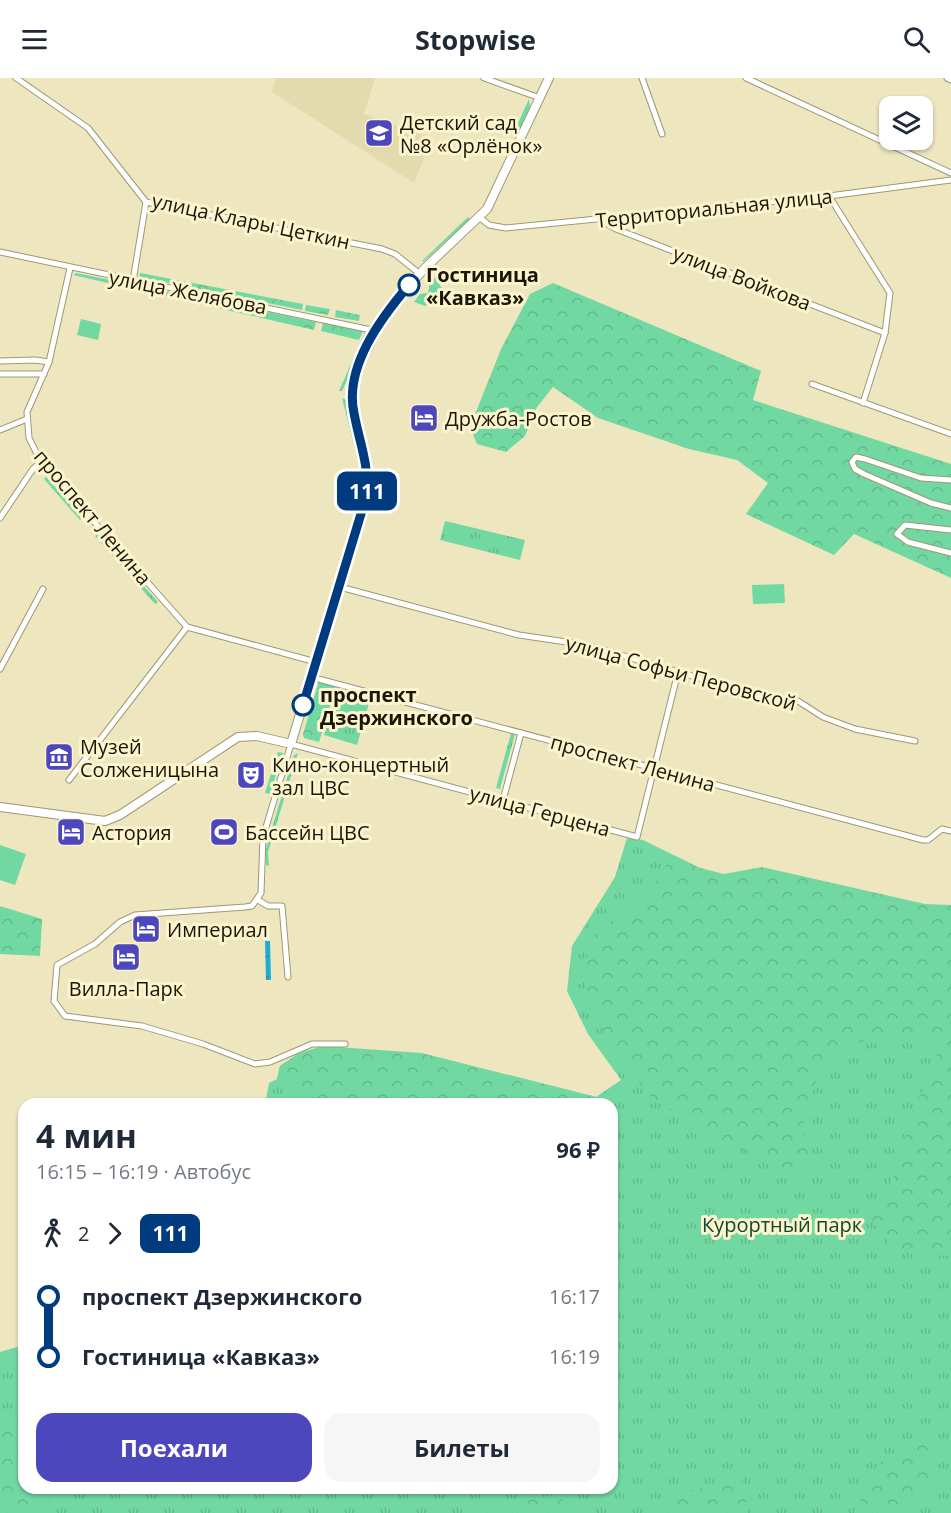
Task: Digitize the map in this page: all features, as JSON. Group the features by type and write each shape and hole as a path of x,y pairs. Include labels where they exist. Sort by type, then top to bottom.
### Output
{"main road":[{"path":"291,744 364,507 368,480 365,455 354,413 352,386 358,367 396,300 479,218 496,195 549,78"},
{"name":"улица Герцена","path":"0,807 94,822 114,818 238,737 257,735 291,744"}],"street":[{"name":"улица Клары Цеткин","path":"16,78 88,128 146,202 382,249 394,254 420,274"},
{"path":"484,78 540,98"},
{"path":"642,78 662,134"},
{"path":"746,78 951,174"},
{"name":"Территориальная улица","path":"479,218 489,225 506,228 829,196 951,180"},
{"path":"829,196 890,293 885,333 863,402"},
{"path":"133,281 146,202"},
{"name":"улица Войкова","path":"601,220 616,229 885,333"},
{"name":"улица Желябова","path":"0,252 376,332"},
{"path":"0,430 27,419 29,405 49,362 70,268"},
{"path":"0,361 49,362"},
{"path":"0,374 44,374"},
{"path":"812,384 951,434"},
{"name":"проспект Ленина","path":"27,419 29,438 41,462 187,627"},
{"path":"951,480 921,478 856,457 852,462 855,469 864,474 931,503 951,508"},
{"path":"0,518 31,471 41,462"},
{"path":"951,530 905,525 897,534 908,542 951,553"},
{"name":"улица Софьи Перовской","path":"340,586 519,635 587,645 766,698 798,701 823,717 855,729 915,741"},
{"path":"0,669 43,589"},
{"path":"69,780 187,627 316,662"},
{"path":"654,768 678,672"},
{"name":"проспект Ленина","path":"311,677 923,840 928,840 942,829 951,831"},
{"path":"503,800 521,733"},
{"path":"291,744 263,837 261,894 258,900 245,907 127,918 95,944 57,965 54,995 57,1009 65,1016 142,1026 203,1044 255,1064 270,1062 312,1044 345,1044"},
{"name":"улица Герцена","path":"291,744 637,837 654,768"},
{"path":"258,900 268,906 282,906 288,977"}],"shaded area":[{"name":"Детский сад №8 «Орлёнок»","path":"276,78 375,78 364,114 432,138 414,183 272,92"}],"green space":[{"path":"529,99 530,106 518,134 514,132"},
{"path":"468,217 470,219 422,261"},
{"path":"76,273 316,322 314,330 73,275"},
{"path":"140,273 303,304 302,310 139,277"},
{"path":"436,276 442,289 439,299 425,306 414,302 420,294 428,293 430,283"},
{"path":"553,283 761,371 753,400 951,464 951,578 854,534 834,555 746,514 768,483 737,460 689,449 598,418 553,387 537,407 525,436 506,452 477,444 470,427 501,349 530,294"},
{"path":"306,305 330,309 328,315 305,311"},
{"path":"336,310 360,315 359,321 335,317"},
{"path":"81,319 101,324 98,340 77,335"},
{"path":"323,323 363,331 359,340 321,331"},
{"path":"365,332 366,339 342,391 339,391"},
{"path":"342,398 346,400 362,474"},
{"path":"46,477 83,518 80,520 44,479"},
{"path":"362,477 362,480 359,507 353,506"},
{"path":"445,521 525,540 520,560 440,540"},
{"path":"97,534 158,602 155,604 95,536"},
{"path":"784,584 785,603 753,604 752,585"},
{"path":"319,681 336,686 319,742 304,738 303,734"},
{"path":"338,687 371,696 357,745 324,735"},
{"path":"511,733 515,734 500,789 496,788"},
{"path":"278,752 283,753 270,794 265,793"},
{"path":"298,753 268,852 269,866 266,865 265,851 294,755"},
{"name":"Курортный парк","path":"627,838 643,840 741,888 951,920 951,1513 0,1513 0,1352 18,1347 18,1494 618,1494 618,1098 266,1098 269,1083 277,1079 280,1066 299,1053 421,1053 596,1097 621,1080 588,1034 567,991 572,946 615,877"},
{"path":"0,845 26,854 15,885 0,880"},
{"path":"669,860 724,874 762,867 925,904 951,905 951,1257 914,1253 897,1248 871,1220 896,1172 914,1107 934,1069 936,1052 931,1040 920,1034 905,1032 888,1034 854,1044 831,1057 820,1071 802,1128 811,1162 808,1167 800,1170 788,1170 704,1133 648,1094 606,1038 581,974 596,932 649,894"},
{"path":"0,906 42,919 40,956 0,954"},
{"path":"323,1046 421,1053 596,1097 302,1098 297,1097 277,1079 280,1066 299,1053"},
{"path":"18,1414 18,1494 59,1494 33,1513 0,1513 0,1419"},
{"path":"928,1430 935,1483 902,1513 854,1513 881,1462"},
{"path":"741,1476 748,1513 658,1513 661,1499"},
{"path":"558,1494 574,1513 484,1513 481,1510"}],"water":[{"path":"265,941 270,941 271,980 266,980"}],"bus line":[{"name":"111","path":"303,705 367,494 368,466 352,405 354,377 382,320 409,285"}],"place":[{"name":"Детский сад №8 «Орлёнок»","path":"379,133"},
{"name":"Гостиница «Кавказ»","path":"409,285"},
{"name":"Дружба-Ростов","path":"424,418"},
{"name":"проспект Дзержинского","path":"303,705"},
{"name":"Музей Солженицына","path":"59,757"},
{"name":"Кино-концертный зал ЦВС","path":"251,775"},
{"name":"Астория","path":"71,832"},
{"name":"Бассейн ЦВС","path":"224,832"},
{"name":"Империал","path":"146,929"},
{"name":"Вилла-Парк","path":"126,957"}]}
